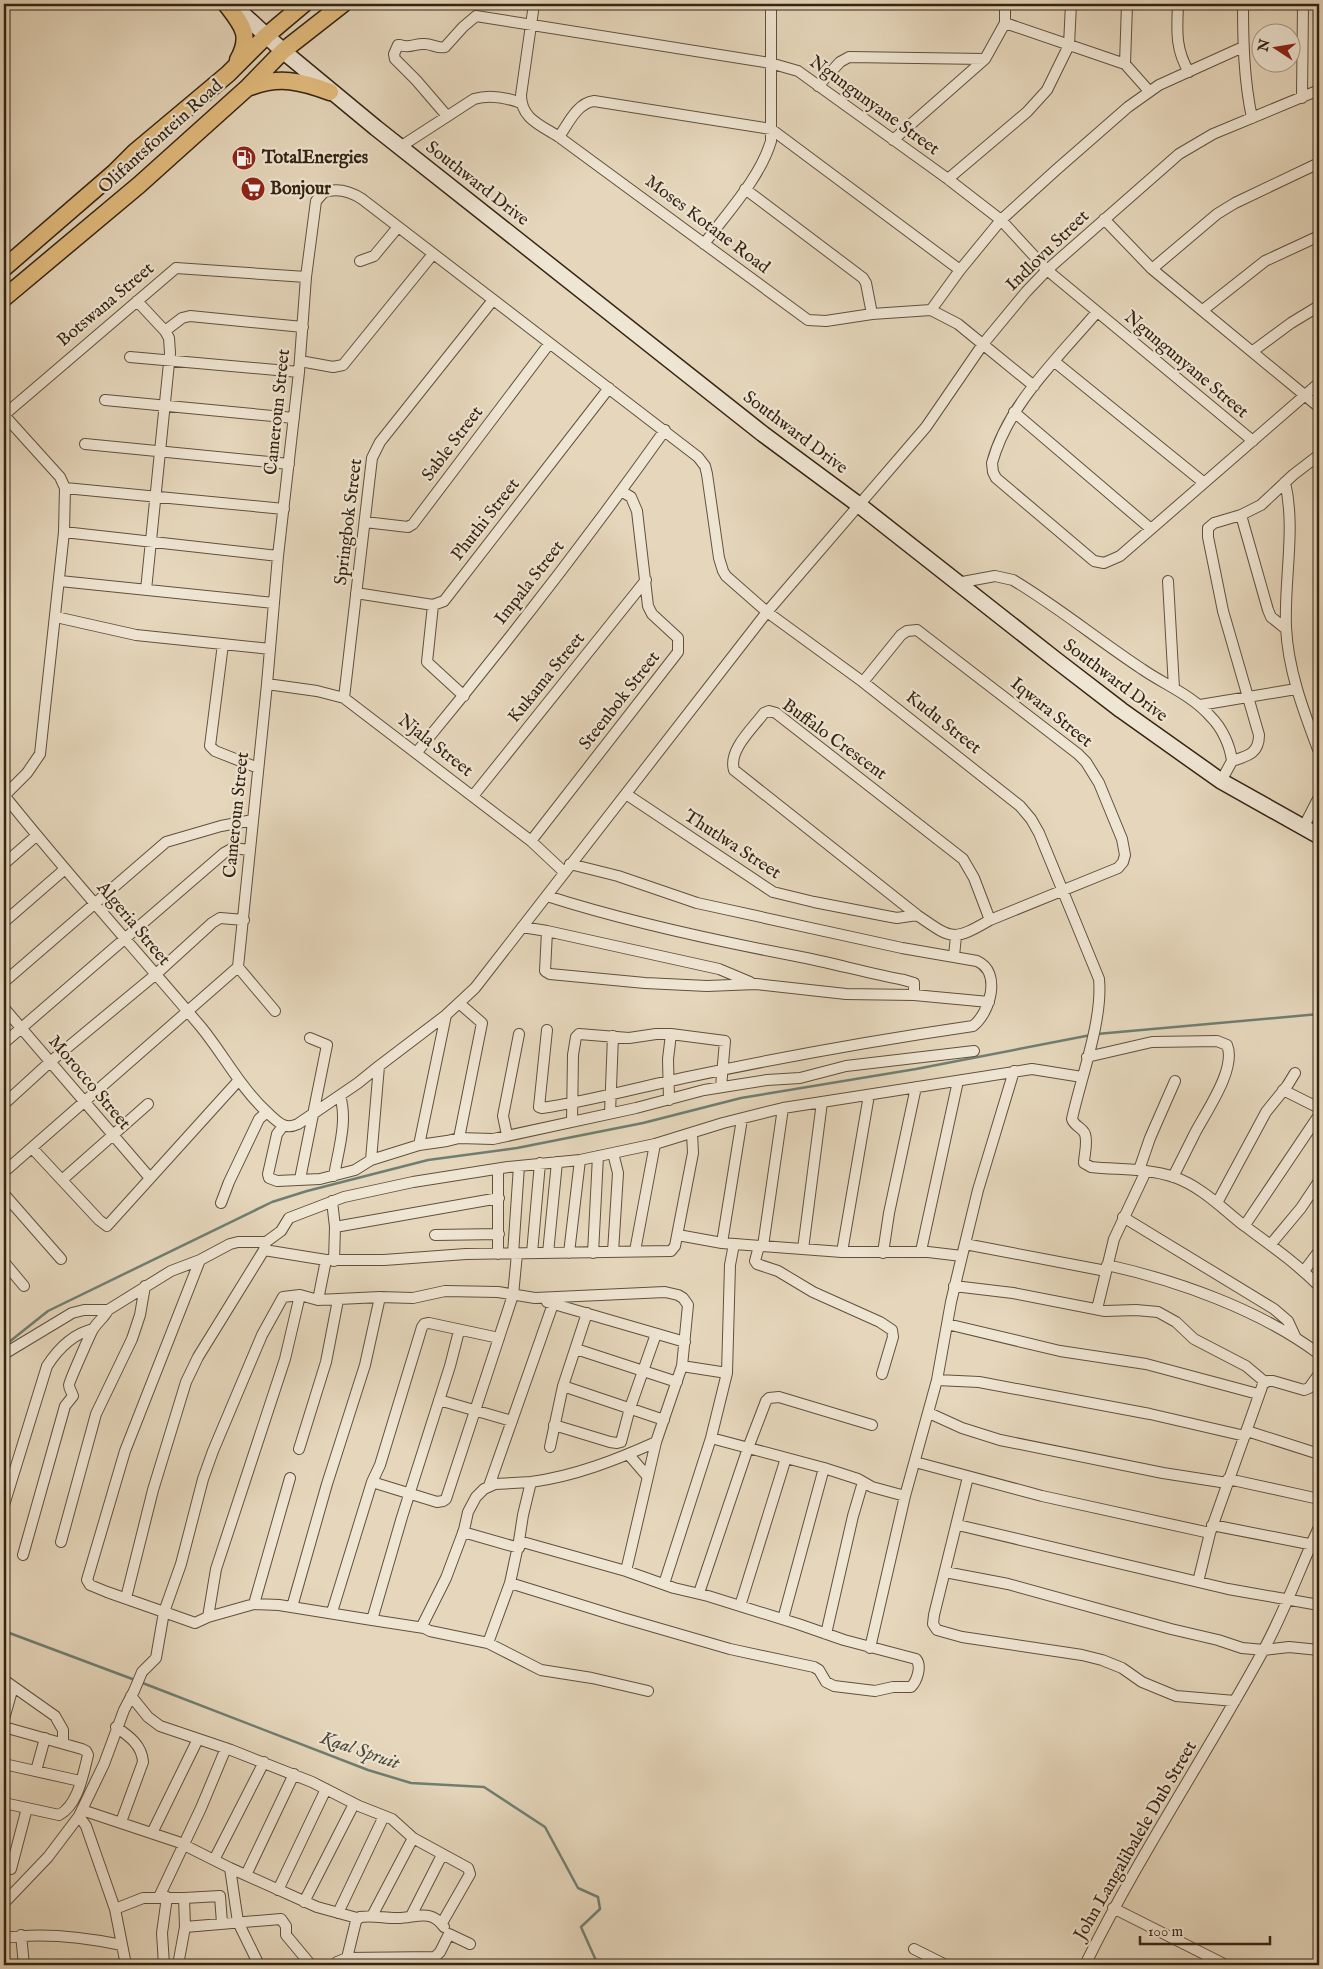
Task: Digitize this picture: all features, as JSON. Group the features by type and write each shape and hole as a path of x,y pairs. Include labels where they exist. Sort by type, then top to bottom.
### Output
{"main road":[{"path":"226,4 242,26 246,40 242,52 228,74"},
{"name":"Southward Drive","path":"232,4 330,92 763,434 859,505 1121,710 1221,781 1319,836"},
{"name":"Olifantsfontein Road","path":"4,268 141,146 228,74 266,36 304,4"},
{"name":"Olifantsfontein Road","path":"4,298 139,185 247,88 283,51 343,4"},
{"path":"247,88 262,82 280,80 299,82 330,92"}],"street":[{"path":"400,147 469,102 483,96 502,97 521,103 534,4"},
{"path":"704,244 745,189 769,150 772,141 770,4"},
{"path":"893,140 984,59 1005,23 1005,4"},
{"path":"948,179 1027,112 1047,90 1069,45 1071,4"},
{"path":"1125,64 1128,4"},
{"path":"1178,4 1177,44 1188,72"},
{"path":"1243,4 1243,47 1246,85 1252,118"},
{"path":"1302,98 1303,4"},
{"name":"Ngungunyane Street","path":"447,116 416,80 394,59 394,54 398,45 407,47 425,44 444,48 468,21 476,16 770,62 798,71 948,179 1001,220 1047,270 1253,441"},
{"path":"1005,23 1125,64 1149,91"},
{"path":"1034,386 952,320 931,310 960,270 1001,220 1149,91 1243,47"},
{"path":"818,86 840,62 849,57 984,59"},
{"name":"Indlovu Street","path":"283,1126 293,1126 340,1096 446,1015 475,988 766,612 926,427 983,344 1047,270 1179,154 1213,134 1319,90"},
{"path":"559,137 581,106 587,102 594,101 772,129 960,270"},
{"name":"Moses Kotane Road","path":"521,103 527,116 559,137 808,320 826,321 872,314 931,310"},
{"path":"1152,269 1217,214 1235,203 1319,163"},
{"path":"745,189 863,278 872,314"},
{"name":"Cameroun Street","path":"238,967 278,556 303,327 306,277 316,201 324,192 338,191 354,194 698,457 707,474 719,558 723,572 766,612"},
{"path":"1104,220 1152,269 1319,407"},
{"path":"360,261 374,256 398,227"},
{"path":"1203,310 1265,261 1319,236"},
{"path":"130,357 299,367 333,367 343,365 432,254"},
{"name":"Botswana Street","path":"4,415 177,268 306,277"},
{"name":"Springbok Street","path":"344,698 372,458 380,442 493,300"},
{"path":"137,301 165,331 170,345 146,590"},
{"path":"1253,351 1291,323 1319,306"},
{"path":"1097,312 1014,412 992,463 992,472 996,478 1094,561 1104,563 1120,556 1319,383"},
{"path":"165,331 182,318 190,316 303,327"},
{"name":"Sable Street","path":"365,522 408,527 413,524 549,344"},
{"path":"1055,362 1203,482"},
{"name":"Phuthi Street","path":"433,605 444,600 609,388"},
{"path":"105,400 294,418"},
{"path":"1014,412 1151,529"},
{"path":"4,415 60,477 64,488 64,532 60,581 40,754 27,773 4,795"},
{"name":"Impala Street","path":"417,752 464,696 622,491 665,430"},
{"path":"85,444 289,464"},
{"path":"1221,781 1232,761 1250,755 1258,747 1258,730 1223,611 1208,528 1214,523 1242,515 1270,498 1285,482 1319,455"},
{"path":"1285,482 1290,508 1286,581 1286,629 1296,689 1319,752"},
{"path":"64,488 284,508"},
{"name":"Steenbok Street","path":"531,841 678,652 678,638 652,614 648,606 637,511 631,497 622,491"},
{"path":"1242,515 1268,610 1271,617 1286,629"},
{"path":"64,532 278,556"},
{"path":"957,583 995,576 1013,580 1143,670 1200,705 1225,737 1232,761"},
{"name":"Kukama Street","path":"473,796 646,580"},
{"path":"60,581 274,603"},
{"path":"1168,582 1174,688"},
{"path":"356,593 433,605 427,662 464,696"},
{"name":"Kudu Street","path":"766,612 863,682 1020,806 1031,819 1039,833 1099,979 1097,1016 1072,1119 1085,1135 1085,1165 1142,1170"},
{"path":"56,618 136,635 270,649"},
{"name":"Iqwara Street","path":"863,682 901,635 907,631 917,630 1086,762 1099,783 1122,839 1125,855 1123,862 1112,872 1063,891"},
{"path":"223,644 210,746 215,751 258,768"},
{"name":"Njala Street","path":"267,684 318,691 344,698 567,868"},
{"path":"1200,705 1296,689"},
{"name":"Buffalo Crescent","path":"956,936 942,933 917,915 734,770 732,758 739,746 767,711 776,713 963,859 974,878 990,920"},
{"name":"Thutlwa Street","path":"626,794 773,892 897,918 917,915"},
{"name":"Algeria Street","path":"4,795 36,836 202,1029 237,1077 267,1112 283,1126"},
{"path":"1302,828 1319,797"},
{"path":"4,982 166,842 220,826 252,820"},
{"path":"4,864 36,836"},
{"path":"4,1044 224,852 233,848 249,850"},
{"path":"548,1030 539,1106 542,1108 572,1104 668,1081 843,1046 973,1026 979,1022 989,1002 991,992 989,975 985,966 977,961 902,948 696,903 618,876 567,868"},
{"path":"4,922 65,869"},
{"path":"954,956 956,936 990,920 1063,891"},
{"path":"547,896 597,912 738,946 796,956 904,980 914,983 914,995"},
{"path":"4,1104 50,1062 155,975 216,921 225,918 244,920"},
{"path":"522,927 718,969 756,984"},
{"path":"547,931 545,971 548,974 673,985 756,984 846,994 914,995 989,1002"},
{"path":"4,1172 238,967 274,1011"},
{"path":"459,1003 482,1023 459,1138"},
{"name":"Morocco Street","path":"4,1008 150,1178"},
{"path":"420,1145 446,1015"},
{"path":"507,1135 503,1116 519,1034"},
{"path":"572,1122 573,1055 576,1037 579,1034 634,1038 647,1034 670,1034 725,1041 721,1087"},
{"path":"669,1100 670,1034"},
{"path":"610,1113 613,1036"},
{"path":"300,1179 327,1045 310,1038"},
{"path":"1088,1053 1152,1042 1216,1041 1227,1045 1229,1049 1226,1068 1220,1087 1173,1177"},
{"path":"283,1126 277,1134 268,1176 270,1179 277,1182 320,1179 355,1170 371,1160 420,1145 459,1138 493,1139 721,1087 767,1080 800,1078 846,1066 974,1051"},
{"path":"371,1160 379,1066"},
{"path":"126,1598 153,1490 186,1382 198,1357 265,1246 282,1231 290,1218 332,1201 413,1182 540,1163 580,1160 655,1144 723,1122 783,1108 1014,1071 1040,1069 1082,1077"},
{"path":"870,1648 905,1496 916,1462 937,1380 954,1286 1000,1111 1014,1071"},
{"path":"1217,1202 1266,1112 1295,1073"},
{"path":"32,1148 99,1220 107,1226 237,1077"},
{"path":"920,1252 958,1081"},
{"path":"1097,1309 1114,1239 1142,1170 1150,1138 1175,1081"},
{"path":"883,1253 916,1087"},
{"path":"1284,1090 1319,1108"},
{"path":"842,1252 869,1095"},
{"path":"334,1176 343,1121 343,1106 340,1096"},
{"path":"803,1249 822,1102"},
{"path":"62,1180 148,1104"},
{"path":"783,1108 761,1246 756,1260 757,1264 778,1271 812,1292 880,1322 892,1330 893,1336 882,1374"},
{"path":"221,1203 259,1119 267,1112"},
{"path":"1245,1226 1319,1115"},
{"path":"722,1243 742,1119"},
{"path":"23,1555 64,1406 69,1403 73,1396 70,1388 70,1378 76,1371 93,1329 108,1310 145,1286 171,1271 238,1242 330,1260 384,1260 466,1254 671,1251 676,1246 693,1153 692,1133"},
{"path":"635,1251 655,1144"},
{"path":"613,1153 618,1173 613,1252"},
{"path":"594,1252 598,1156"},
{"path":"569,1253 580,1160"},
{"path":"548,1253 557,1162"},
{"path":"532,1253 540,1163"},
{"path":"372,1482 437,1502 445,1500 513,1295 519,1166"},
{"path":"498,1169 498,1254"},
{"path":"1142,1170 1173,1177 1195,1187 1271,1244 1319,1286"},
{"path":"1271,1244 1301,1208 1319,1181"},
{"path":"4,1194 61,1259"},
{"path":"335,1227 499,1198"},
{"path":"318,1300 330,1260 335,1227 332,1201"},
{"path":"1123,1216 1274,1309 1288,1321 1295,1336"},
{"path":"435,1235 499,1234"},
{"path":"678,1236 722,1243 842,1252 920,1252 962,1256"},
{"path":"664,1584 711,1438 727,1373 730,1265 734,1244"},
{"path":"965,1244 1162,1278 1197,1291 1295,1336 1319,1354"},
{"path":"1304,1271 1319,1251"},
{"path":"200,1260 125,1451 87,1577 87,1582 90,1585 195,1623 208,1617 254,1604 332,1612 424,1628 449,1636 488,1643 541,1670 592,1678 648,1691"},
{"path":"4,1262 24,1286"},
{"path":"61,1542 96,1414 132,1339 140,1315 145,1286"},
{"path":"954,1286 1013,1293 1105,1311 1150,1311 1167,1315 1194,1338 1246,1366 1265,1382 1273,1381 1304,1390 1311,1386 1319,1374"},
{"path":"4,1903 48,1857 81,1813 104,1764 116,1727 142,1672 156,1658 164,1612 181,1564 203,1479 224,1421 262,1335 280,1300 284,1296 300,1295 318,1300 380,1297 413,1298 445,1291 498,1292 535,1298 653,1292 673,1293 683,1298 688,1305 682,1366 656,1442 626,1571"},
{"path":"208,1617 216,1569 285,1359 300,1295"},
{"path":"292,1607 327,1484 365,1365 380,1297"},
{"path":"535,1298 685,1342"},
{"path":"298,1449 326,1362 338,1300"},
{"path":"489,1486 552,1304"},
{"path":"4,1354 72,1313 84,1310 108,1310"},
{"path":"550,1447 563,1386 587,1313"},
{"path":"332,1612 372,1482 380,1465 422,1327 424,1324 429,1324 499,1338"},
{"path":"947,1324 1060,1351 1146,1364 1258,1394"},
{"path":"4,1505 47,1366 56,1351 73,1338 93,1329"},
{"path":"372,1620 460,1331"},
{"path":"554,1426 617,1443 623,1439 630,1408 656,1334"},
{"path":"576,1350 678,1382"},
{"path":"682,1366 727,1373"},
{"path":"937,1380 979,1382 1150,1414 1246,1434 1319,1454"},
{"path":"1198,1582 1211,1529 1246,1434 1258,1394 1265,1382"},
{"path":"563,1386 664,1420"},
{"path":"699,1593 748,1448 764,1405 769,1398 779,1397 872,1425"},
{"path":"439,1400 512,1421"},
{"path":"929,1413 962,1428 1000,1440 1163,1473 1228,1481 1319,1499"},
{"path":"711,1438 824,1468 872,1487 905,1496"},
{"path":"424,1628 423,1624 443,1584 472,1503 481,1492 489,1486 531,1482 574,1474 629,1455 656,1442"},
{"path":"629,1455 648,1477"},
{"path":"740,1606 786,1458"},
{"path":"916,1462 1042,1496 1211,1529 1315,1545"},
{"path":"783,1619 824,1468"},
{"path":"968,1477 958,1525 933,1621 934,1627 941,1632 962,1637 1095,1658 1122,1668 1142,1682 1176,1696 1235,1702"},
{"path":"254,1604 290,1478"},
{"path":"488,1643 510,1582 531,1482"},
{"path":"826,1634 863,1482"},
{"path":"958,1525 1198,1582 1319,1605"},
{"name":"John Langalibalele Dub Street","path":"1085,1965 1113,1908 1264,1650 1315,1545 1319,1527"},
{"path":"463,1532 626,1571 681,1590 699,1593 870,1648 918,1660 917,1674 912,1686 875,1691 834,1686 826,1682 819,1670 814,1667 730,1649 623,1618 510,1582"},
{"path":"945,1572 1008,1584 1242,1648 1319,1650"},
{"path":"4,1680 55,1716 63,1730 63,1743"},
{"path":"4,1719 13,1687"},
{"path":"133,1694 154,1723 294,1774 354,1804 396,1821 413,1838 468,1868 470,1872 442,1923"},
{"path":"4,1727 82,1749 87,1752 88,1756 73,1802 61,1814 4,1803"},
{"path":"116,1727 137,1745 143,1756 142,1768 121,1822"},
{"path":"36,1771 45,1738"},
{"path":"152,1833 198,1738"},
{"path":"164,1965 162,1933 163,1897 183,1845 226,1748"},
{"path":"214,1860 264,1762"},
{"path":"4,1764 80,1781"},
{"path":"246,1875 294,1774"},
{"path":"278,1890 326,1789"},
{"path":"304,1902 354,1804"},
{"path":"11,1869 28,1808"},
{"path":"81,1813 121,1822 183,1845 304,1902 338,1913 357,1918 372,1916 398,1918 429,1916 442,1923 449,1934 470,1944"},
{"path":"81,1813 115,1909 126,1965"},
{"path":"338,1913 384,1816"},
{"path":"372,1916 413,1838"},
{"path":"411,1916 442,1855"},
{"path":"230,1868 238,1922 259,1965"},
{"path":"115,1909 143,1898 220,1896 222,1923"},
{"path":"178,1965 185,1927 184,1898"},
{"path":"1113,1908 1226,1965"},
{"path":"357,1918 341,1963 435,1957 440,1952 449,1934"},
{"path":"185,1927 281,1919 286,1926 285,1932 288,1937 311,1965"},
{"path":"4,1938 21,1935 60,1936 92,1939 122,1945"},
{"path":"21,1935 24,1965"},
{"path":"914,1949 946,1965"}],"waterway":[{"path":"1097,1034 1319,1014"},
{"path":"4,1346 48,1311 272,1202 307,1191 428,1160 517,1148 643,1123 741,1098 916,1069 1091,1035"},
{"name":"Kaal Spruit","path":"4,1631 135,1680"},
{"name":"Kaal Spruit","path":"140,1682 368,1770 411,1783 484,1787 545,1827 578,1888 598,1897 600,1909 581,1927 598,1965"}],"place":[{"name":"TotalEnergies","path":"244,158"},
{"name":"Bonjour","path":"253,189"}]}
